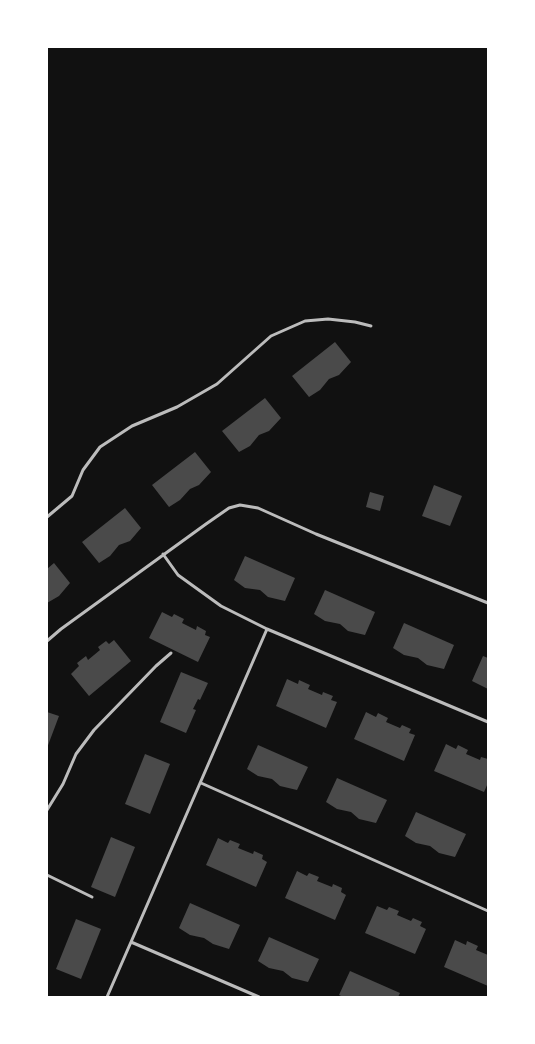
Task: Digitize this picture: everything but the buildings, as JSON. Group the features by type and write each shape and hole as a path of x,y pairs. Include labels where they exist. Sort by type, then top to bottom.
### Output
{"lane":[{"path":"47,517 72,496 83,470 100,447 132,426 176,407 216,384 270,336 305,320 328,319 355,322 370,326"},
{"path":"47,641 163,554 229,508 240,505 250,506 488,603"},
{"path":"163,554 178,575 221,606 267,629 488,722"},
{"path":"107,997 267,629"},
{"path":"47,810 63,784 76,754 94,730 156,666 171,653"},
{"path":"201,783 488,911"},
{"path":"47,875 92,897"},
{"path":"131,942 259,997"}]}
